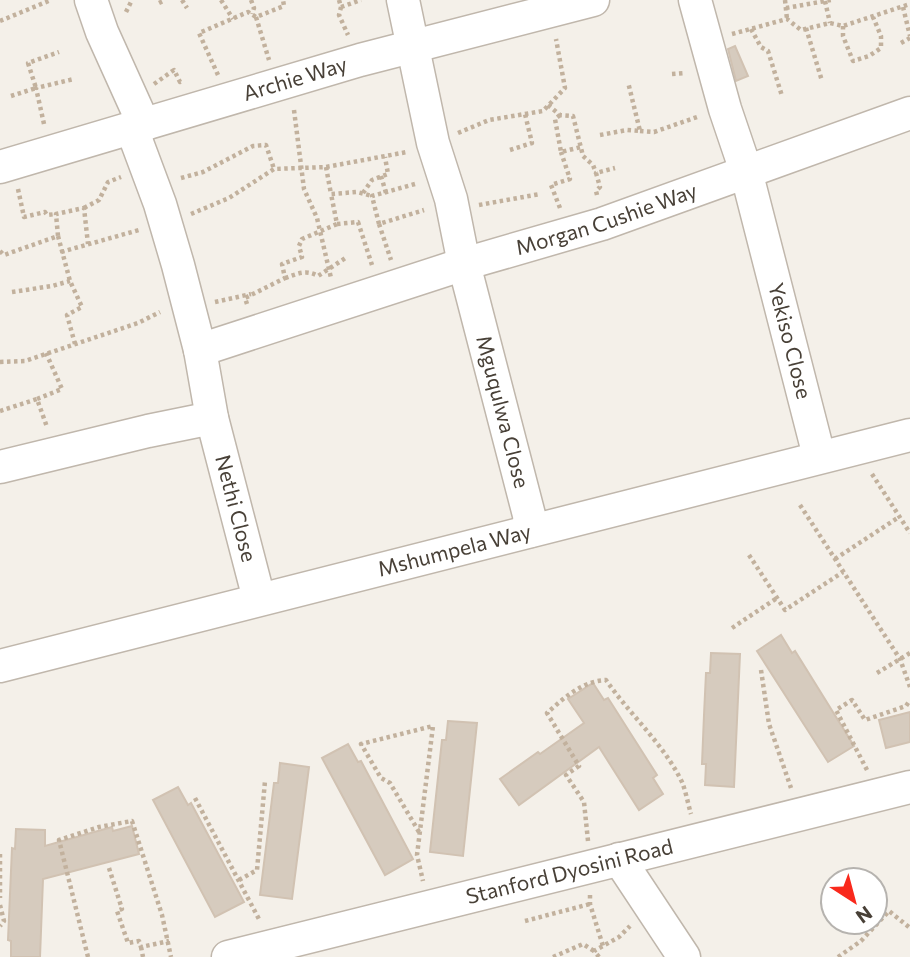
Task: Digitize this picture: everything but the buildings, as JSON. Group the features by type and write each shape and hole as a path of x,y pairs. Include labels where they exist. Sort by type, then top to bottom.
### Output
{"street":[{"name":"Nethi Close","path":"91,0 136,118 151,179 167,223 200,350 212,418 259,599"},
{"name":"Mguqulwa Close","path":"404,0 433,143 449,195 464,264 529,515 530,531"},
{"name":"Archie Way","path":"5,165 51,152 136,118 227,99 360,60 593,0"},
{"name":"Yekiso Close","path":"695,0 725,109 746,171 819,456"},
{"name":"Morgan Cushie Way","path":"200,350 464,264 608,222 910,113"},
{"path":"0,467 148,430 212,418"},
{"name":"Mshumpela Way","path":"0,666 854,447 910,435"},
{"name":"Stanford Dyosini Road","path":"228,957 910,787"},
{"path":"604,862 651,907 684,957"}],"path":[{"path":"0,21 51,0"},
{"path":"182,0 187,8"},
{"path":"222,0 233,19"},
{"path":"251,0 254,16 284,83 303,168 304,189 317,218 338,305"},
{"path":"254,16 284,6 283,0"},
{"path":"339,0 339,15 360,60"},
{"path":"341,7 361,0"},
{"path":"785,0 787,19 801,30 830,23 843,26 910,4"},
{"path":"786,8 828,1 830,23"},
{"path":"901,43 909,39 903,7"},
{"path":"61,251 167,223 229,198 274,169 326,167 402,154 489,120 543,111 565,88 550,10"},
{"path":"227,99 199,33 248,12 254,16"},
{"path":"843,26 843,36 853,61 869,56 881,48 881,36 873,17"},
{"path":"706,40 787,19"},
{"path":"806,28 822,81"},
{"path":"751,29 761,47 768,51 782,96"},
{"path":"51,152 36,88 27,63 59,52"},
{"path":"206,72 216,69"},
{"path":"136,118 174,70 180,82 186,79"},
{"path":"11,96 74,79"},
{"path":"628,82 640,131"},
{"path":"548,105 560,115 573,116 583,156 593,165 596,173 600,187 596,191 608,222"},
{"path":"600,135 628,130 653,132 725,109"},
{"path":"510,150 531,143 525,114"},
{"path":"560,115 555,119 561,152 570,179 551,185 570,233"},
{"path":"5,165 24,217 84,208 99,200 108,182 203,173 253,146 266,145 274,169"},
{"path":"561,152 581,148"},
{"path":"363,193 372,180 388,174 385,157"},
{"path":"326,167 337,224"},
{"path":"596,173 615,168"},
{"path":"381,176 386,193"},
{"path":"331,194 540,194"},
{"path":"379,224 449,195"},
{"path":"372,196 390,288"},
{"path":"84,208 89,244"},
{"path":"56,214 61,251 70,281 82,307 67,314 75,344"},
{"path":"285,278 282,264 302,257 299,246 302,239 337,224 358,222 390,288"},
{"path":"0,251 4,255 58,236"},
{"path":"0,362 26,361 189,307 251,293 304,271 311,271 318,276 347,257"},
{"path":"12,292 70,281"},
{"path":"251,293 245,298 255,332"},
{"path":"0,411 62,389 46,353"},
{"path":"37,398 47,425 53,455"},
{"path":"854,447 910,533"},
{"path":"800,505 900,659 910,687"},
{"path":"835,559 899,517"},
{"path":"749,555 785,610 844,572"},
{"path":"732,628 777,598"},
{"path":"877,674 910,653"},
{"path":"761,670 769,724 799,816"},
{"path":"603,946 590,904 604,862 584,802 566,775 579,766 547,713 562,699 592,681 606,680 626,710 661,747 683,784 697,839"},
{"path":"880,794 836,710 852,700 865,720 906,706 910,700"},
{"path":"419,832 390,783 381,778 360,744 433,726 417,855 429,906"},
{"path":"239,880 257,870 265,781"},
{"path":"195,798 259,920 267,946"},
{"path":"88,957 59,840 99,827 132,821 169,941 171,957"},
{"path":"0,854 0,898"},
{"path":"109,868 122,909 117,911 128,943 139,941 143,957"},
{"path":"525,921 590,904"},
{"path":"0,905 4,921 0,926"},
{"path":"594,951 619,937 651,907"},
{"path":"838,957 862,941 889,911 910,928"},
{"path":"141,947 169,941"},
{"path":"553,957 583,944 598,957"}]}
